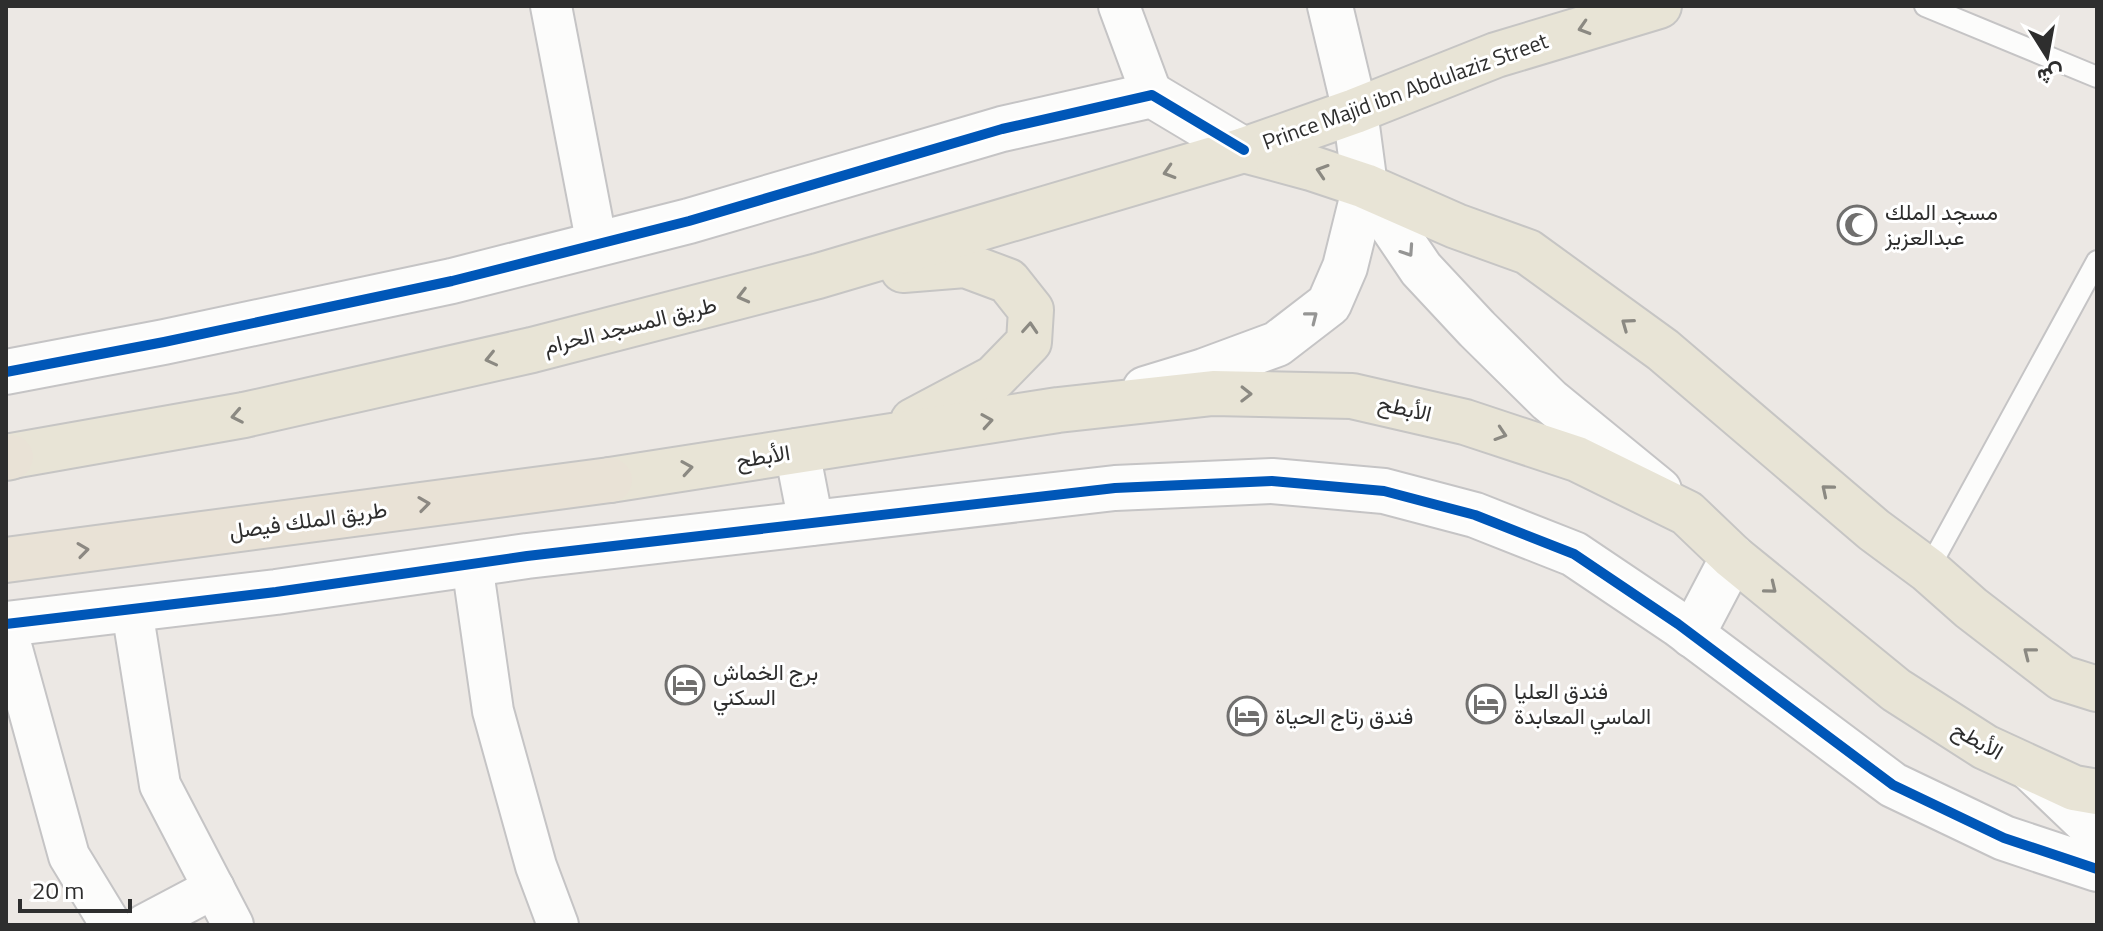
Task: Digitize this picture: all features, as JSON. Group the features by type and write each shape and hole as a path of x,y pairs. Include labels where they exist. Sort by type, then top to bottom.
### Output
{"highway":[{"name":"طريق الملك فيصل","path":"6,560 610,480"}],"main road":[{"name":"Prince Majid ibn Abdulaziz Street","path":"1244,150 1355,111 1496,55 1659,6"},
{"path":"1244,150 1365,186 1456,226 1528,252 1663,350 1874,530 2062,678 2097,689"},
{"name":"طريق المسجد الحرام","path":"8,457 244,415 532,350 818,276 1244,150"},
{"path":"818,276 965,265 1008,281 1031,310 1029,342 994,378 883,437"},
{"name":"الأبطح","path":"610,480 1085,407 1213,393 1352,396 1465,422 1577,459 1687,513 1733,557 1896,690 1985,747 2074,788 2097,792"}],"street":[{"path":"551,6 597,245"},
{"path":"1119,6 1152,95 1244,150"},
{"path":"1085,407 1204,371 1277,344 1329,304 1345,267 1365,186 1355,111 1330,6"},
{"path":"6,372 452,281 689,221 1002,129 1152,95"},
{"path":"1365,186 1421,269 1477,329 1549,400 1687,513"},
{"path":"797,451 811,523"},
{"path":"111,925 69,856 6,625 472,564 1115,488 1272,481 1384,491 1475,515 1574,554 1692,635 1893,785 2004,838 2097,869"},
{"path":"1692,635 1733,557"},
{"path":"472,564 493,711 536,866 558,925"},
{"path":"132,610 160,785 233,925"},
{"path":"2029,767 2097,832"},
{"path":"144,925 214,888"}],"lane":[{"path":"1925,6 2097,77"},
{"path":"1928,570 2097,261"}],"cycle path":[{"path":"6,372 452,281 689,221 1002,129 1152,95 1244,150"},
{"path":"6,624 276,592 527,556 1115,488 1272,481 1384,491 1475,515 1574,554 1678,624 1893,785 2004,838 2097,869"}],"place":[{"name":"مسجد الملك عبدالعزيز","path":"1857,225"},
{"name":"برج الخماش السكني","path":"685,685"},
{"name":"فندق العليا الماسي المعابدة","path":"1486,704"},
{"name":"فندق رتاج الحياة","path":"1247,716"}]}
